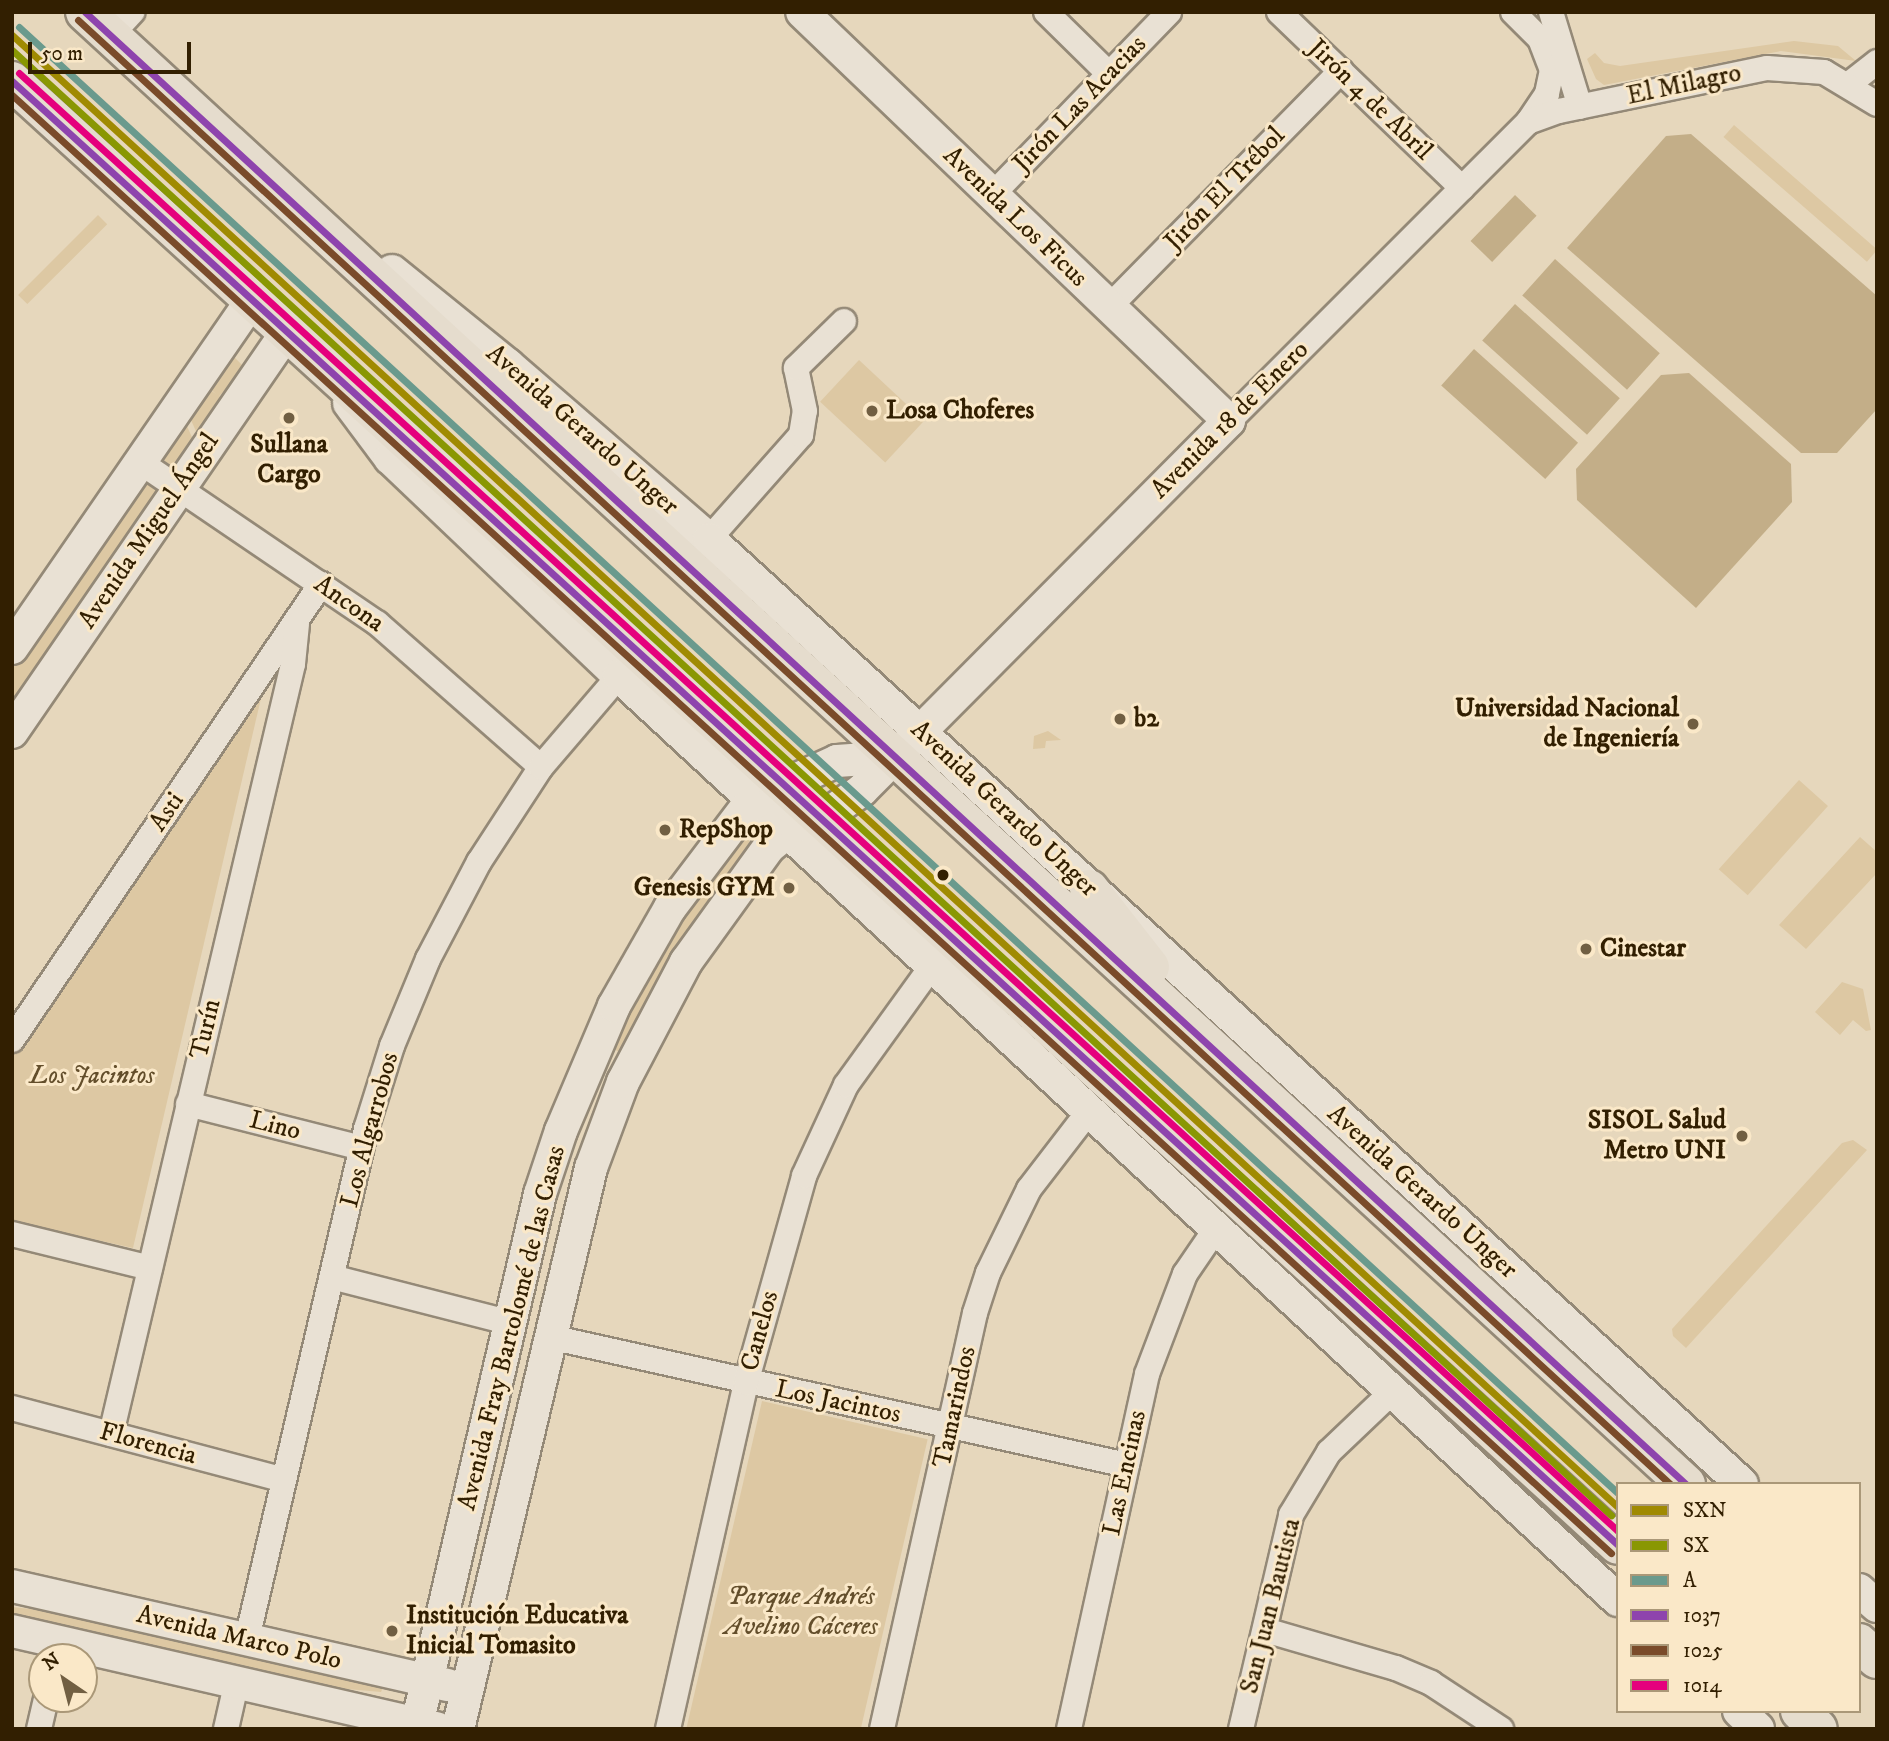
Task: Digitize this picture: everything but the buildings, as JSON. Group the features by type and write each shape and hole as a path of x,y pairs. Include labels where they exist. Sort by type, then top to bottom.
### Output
{"main road":[{"path":"109,20 244,162 907,743 1219,1054 1684,1482"},
{"path":"12,81 251,301 786,783 1616,1543"},
{"path":"1089,889 1219,1054"},
{"path":"1861,1645 1877,1659"},
{"path":"1802,1713 1818,1729"}],"street":[{"name":"Avenida Los Ficus","path":"802,12 991,196 1229,421"},
{"path":"1046,12 1109,74"},
{"name":"Jirón Las Acacias","path":"991,196 1169,12"},
{"name":"Jirón 4 de Abril","path":"1279,12 1462,188"},
{"path":"1513,12 1539,39 1552,70 1547,94 1528,122"},
{"path":"1551,12 1580,107"},
{"path":"1849,84 1877,62"},
{"name":"El Milagro","path":"1580,107 1767,68 1806,69 1849,84 1877,104"},
{"name":"Jirón El Trébol","path":"1109,307 1341,71"},
{"name":"Avenida 18 de Enero","path":"907,743 1528,122 1580,107"},
{"name":"Avenida Gerardo Unger","path":"244,162 307,201 508,365 709,539 907,743 1089,889 1740,1482"},
{"name":"Avenida Miguel Ángel","path":"12,649 251,301"},
{"path":"709,539 801,435 806,411 796,368 844,321"},
{"path":"298,341 390,458 785,832 1616,1598"},
{"name":"Avenida Miguel Ángel","path":"12,732 178,488 298,341"},
{"name":"Ancona","path":"140,462 321,584 404,645 541,767"},
{"name":"Asti","path":"12,1040 297,624 321,584"},
{"name":"Turín","path":"111,1434 293,664 297,624"},
{"name":"Los Algarrobos","path":"247,1639 362,1148 392,1046 428,959 479,862 541,767 619,676"},
{"name":"Avenida Fray Bartolomé de las Casas","path":"425,1727 427,1682 541,1194 586,1067 614,1006 670,908 712,848 753,802 786,783 851,757 907,743"},
{"name":"Avenida Fray Bartolomé de las Casas","path":"458,1729 591,1168 623,1082 686,962 756,863 785,832 821,815 862,790 907,743"},
{"name":"Canelos","path":"668,1729 746,1383 804,1176 846,1085 931,967"},
{"path":"586,1067 623,1082"},
{"name":"Lino","path":"188,1104 362,1148"},
{"name":"Tamarindos","path":"882,1729 952,1426 975,1312 1001,1241 1040,1172 1089,1111"},
{"name":"Las Encinas","path":"1069,1729 1157,1340 1185,1274 1215,1230"},
{"path":"12,1234 150,1268"},
{"path":"332,1277 511,1323"},
{"name":"Los Jacintos","path":"550,1337 746,1383 1127,1465"},
{"name":"San Juan Bautista","path":"1241,1729 1291,1515 1301,1494 1329,1452 1392,1392"},
{"name":"Florencia","path":"12,1408 284,1480"},
{"name":"Avenida Marco Polo","path":"12,1586 427,1682 467,1688"},
{"path":"1861,1592 1877,1606"},
{"path":"1265,1630 1396,1668 1431,1683 1501,1729"},
{"name":"Avenida Marco Polo","path":"12,1631 40,1643"},
{"name":"Avenida Marco Polo","path":"98,1658 425,1727"},
{"path":"226,1729 236,1685"},
{"path":"1741,1713 1758,1729"}],"green space":[{"path":"1794,41 1838,46 1856,61 1781,51 1604,85 1596,79 1587,59 1595,53 1604,63 1620,66"},
{"path":"1734,125 1877,249 1867,262 1724,137"},
{"path":"98,215 107,224 27,304 18,295"},
{"path":"227,350 246,369 219,397 199,378"},
{"name":"Losa Choferes","path":"859,360 924,421 885,462 820,402"},
{"path":"203,385 225,400 199,438 186,409"},
{"path":"182,415 195,444 178,466 168,469 158,459"},
{"path":"138,482 151,483 159,494 12,711 12,666"},
{"name":"Los Jacintos","path":"262,694 133,1248 12,1221 12,1054"},
{"path":"1048,731 1061,740 1046,741 1045,748 1033,749 1034,736"},
{"path":"1799,780 1828,806 1748,895 1719,869"},
{"path":"740,833 753,844 622,1052 617,1051 611,1044 641,978"},
{"path":"1860,837 1877,852 1877,873 1806,949 1779,925"},
{"path":"1842,982 1863,989 1871,1030 1866,1031 1853,1020 1840,1035 1815,1012"},
{"path":"1853,1140 1867,1150 1686,1348 1673,1336 1672,1329 1842,1143"},
{"name":"Parque Andrés Avelino Cáceres","path":"762,1401 928,1439 861,1729 686,1729"},
{"path":"12,1607 59,1612 385,1683 381,1692 256,1681 12,1620"}],"shaded area":[{"path":"1691,134 1877,296 1877,409 1837,453 1801,453 1567,248 1666,136"},
{"path":"1515,195 1537,216 1492,262 1471,241"},
{"path":"1555,259 1660,353 1627,390 1522,295"},
{"path":"1515,304 1620,398 1587,435 1482,340"},
{"path":"1474,349 1578,443 1545,479 1441,385"},
{"path":"1689,373 1791,464 1792,502 1696,608 1577,500 1576,469 1661,375"}],"transit line":[{"name":"1037","path":"85,12 1684,1482"},
{"name":"1025","path":"78,20 1668,1482"},
{"name":"A","path":"19,27 1616,1491"},
{"name":"SXN","path":"12,35 1616,1505"},
{"name":"SX","path":"12,50 1611,1515"},
{"name":"1014","path":"19,73 1616,1529"},
{"name":"1037","path":"12,81 1616,1543"},
{"name":"1025","path":"12,95 1611,1553"}],"place":[{"name":"Losa Choferes","path":"872,411"},
{"name":"Sullana Cargo","path":"289,418"},
{"name":"b2","path":"1120,719"},
{"name":"Universidad Nacional de Ingeniería","path":"1693,724"},
{"name":"RepShop","path":"665,830"},
{"name":"Genesis GYM","path":"789,888"},
{"name":"Cinestar","path":"1586,949"},
{"name":"SISOL Salud Metro UNI","path":"1742,1136"},
{"name":"Institución Educativa Inicial Tomasito","path":"392,1631"}]}
